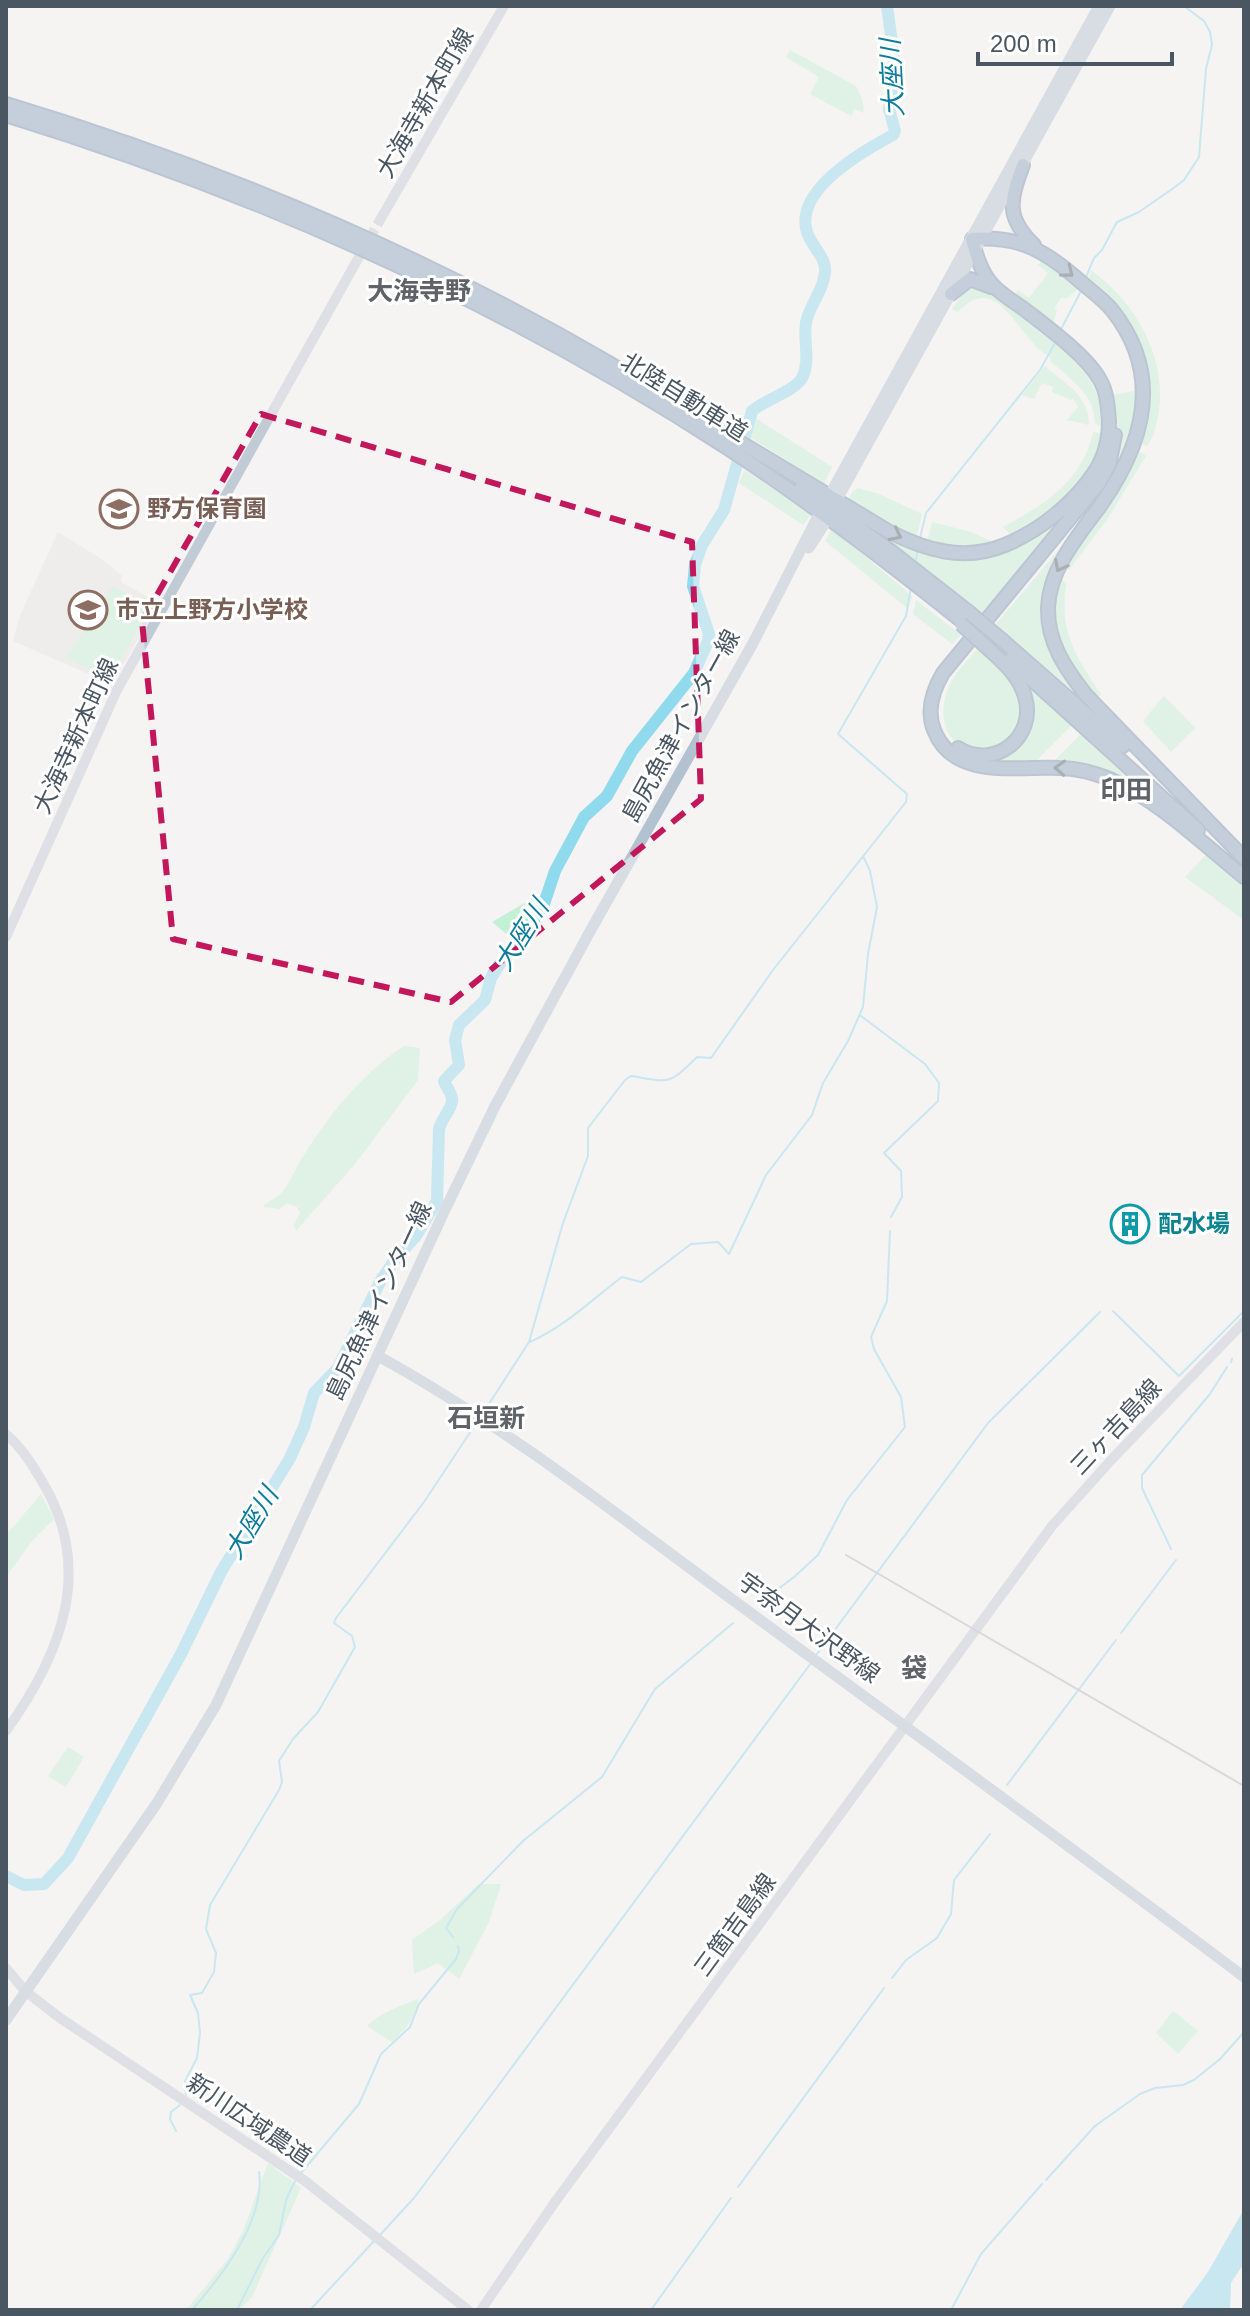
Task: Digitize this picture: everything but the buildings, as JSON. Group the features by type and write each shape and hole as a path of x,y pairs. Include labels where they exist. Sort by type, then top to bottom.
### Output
{"highway":[{"name":"北陸自動車道","path":"6,104 180,161 346,228 509,307 705,421 732,442"},
{"name":"北陸自動車道","path":"6,115 114,149 218,187 351,243 529,330 732,442"},
{"path":"1023,165 1013,196 1013,211 1022,233 1106,304 1128,338 1140,365 1143,389 1143,412 1138,435 1119,477 1074,541 1055,575 1049,598 1050,633 1066,668 1086,695 1244,858"},
{"path":"1042,252 1012,239 978,238 975,253 987,277 1000,292 1088,364 1101,382 1115,425 1114,445 1109,465 1083,503 951,662 938,682 931,700 932,727 948,751 974,765 1068,768 1113,780 1147,800 1244,875"},
{"path":"951,294 970,279 1000,292"},
{"path":"732,442 917,545 955,553 991,550 1026,535 1051,518 1095,472 1108,433 1107,402 1101,382"},
{"path":"997,647 1019,682 1026,700 1027,718 1022,734 1012,746 991,755 974,755 959,750 943,732 938,714 944,687 967,653 1114,475 1138,435"},
{"name":"北陸自動車道","path":"755,457 852,536 965,619"},
{"name":"北陸自動車道","path":"755,457 852,522 997,647 1244,875"},
{"name":"北陸自動車道","path":"997,647 1088,715 1244,858"}],"main road":[{"name":"大海寺新本町線","path":"380,220 504,6"},
{"path":"975,253 836,492 978,238 1099,6"},
{"path":"978,238 1023,165 1110,6"},
{"name":"大海寺新本町線","path":"6,937 117,690 355,264"},
{"name":"島尻魚津インター線","path":"6,2020 149,1815 200,1735 499,1100 821,521"},
{"name":"三ヶ吉島線","path":"1023,1565 1095,1477 1244,1322"},
{"name":"宇奈月大沢野線","path":"378,1356 500,1430 906,1725 1244,1977"},
{"path":"6,1434 51,1494 66,1543 68,1585 55,1649 37,1684 6,1731"},
{"name":"三箇吉島線","path":"481,2310 555,2202 1023,1565"},
{"name":"新川広域農道","path":"6,1968 25,1991 60,2018 298,2176 468,2310"}],"highlighted area":[{"path":"261,414 692,542 701,799 451,1002 173,939 142,621"}],"shaded area":[{"name":"市立上野方小学校","path":"58,532 106,562 122,576 121,582 159,603 112,684 13,641 19,618"}],"green space":[{"path":"790,50 856,86 864,113 855,109 851,116 810,94 819,77 786,57"},
{"path":"1043,260 1079,288 1066,299 1062,297 1054,308 1057,310 1053,324 1015,295 1018,290 1029,298 1048,273 1038,265"},
{"path":"1091,270 1134,314 1152,350 1158,369 1159,410 1154,433 1147,446 1141,444 1147,398 1140,358 1117,306 1089,279"},
{"path":"977,285 1023,314 1073,360 1095,391 1103,428 1095,423 1091,404 1080,388 1051,362 1050,357 997,303 985,298 972,301 958,312 952,309 969,286"},
{"path":"1045,366 1080,398 1089,425 1067,420 1078,407 1073,398 1071,400 1052,392 1053,387 1042,383 1034,399 1022,395"},
{"path":"1139,390 1131,436 1108,477 1117,426 1113,395"},
{"path":"754,417 832,467 824,484 748,436"},
{"path":"1093,432 1104,434 1098,452 1080,483 1057,506 1010,534 1003,527 1047,500 1071,478 1088,449"},
{"path":"1139,451 1146,456 1108,518 1069,570 1063,568 1120,486"},
{"path":"745,470 811,514 803,525 739,483"},
{"path":"1096,480 984,614 857,517 901,542 993,554"},
{"path":"858,488 877,493 922,514 916,539 848,500"},
{"path":"1088,515 1048,580 1043,613 1084,700 995,625"},
{"path":"932,522 971,532 996,543 961,548 927,543"},
{"path":"832,529 912,597 908,609 825,541"},
{"path":"1059,576 1066,584 1067,630 1077,655 1101,694 1096,699 1072,669 1056,633 1053,604"},
{"path":"113,586 150,608 110,678 66,658"},
{"path":"916,600 961,635 952,644 913,614"},
{"path":"977,649 1010,677 1022,701 1022,721 1013,737 999,746 982,750 965,748 951,738 943,716 950,684"},
{"path":"1029,685 1072,725 1033,764 1011,765 982,760 1018,741 1030,728"},
{"path":"1164,696 1195,728 1171,752 1143,721"},
{"path":"1081,734 1150,796 1053,762"},
{"path":"1206,855 1244,886 1244,920 1185,877"},
{"path":"533,898 537,905 514,940 492,922"},
{"path":"404,1046 420,1048 418,1080 355,1164 296,1231 294,1225 300,1213 297,1207 287,1203 280,1209 263,1207 285,1188 314,1139 348,1095 374,1069"},
{"path":"41,1494 54,1519 32,1541 6,1577 6,1535"},
{"path":"68,1747 84,1757 66,1787 48,1776"},
{"path":"479,1884 501,1884 489,1922 459,1979 438,1963 414,1974 412,1940 439,1921"},
{"path":"418,1999 413,2017 392,2042 367,2026 397,2007"},
{"path":"1173,2011 1198,2031 1178,2054 1156,2033"},
{"path":"268,2163 301,2188 252,2297 240,2310 186,2310 228,2259 243,2231"}],"water":[{"path":"1244,2209 1244,2263 1231,2283 1230,2310 1180,2310 1208,2272"}],"waterway":[{"name":"大座川","path":"6,1876 24,1885 44,1884 68,1858 181,1654 221,1572 290,1458 314,1393 338,1368 381,1280 416,1236 437,1201 439,1129 452,1102 444,1081 459,1065 455,1040 459,1025 485,1000 491,978 499,965 543,907 555,871 584,817 607,796 632,751 694,673 709,634 693,586 695,565 702,545 724,510 752,411 793,387 805,371 806,323 825,272 823,261 807,234 806,213 812,199 835,172 895,131 889,109 895,65 887,6"},
{"path":"1086,277 1117,222 1139,212 1184,180 1199,157 1206,69 1212,45 1204,21 1184,6"},
{"path":"1060,331 1081,291"},
{"path":"920,538 926,513 1040,370 1056,341"},
{"path":"915,565 918,548"},
{"path":"483,1413 529,1342 563,1223 588,1156 588,1128 631,1076 668,1080 697,1057 711,1058 773,970 906,802 907,794 838,734 906,616 911,587"},
{"path":"530,1342 567,1320 622,1277 641,1282 691,1244 718,1242 729,1254 766,1175 812,1115 823,1083 848,1041 863,1007 877,907 870,871 863,856"},
{"path":"861,1016 925,1064 939,1083 938,1101 884,1153 901,1171 902,1197 891,1217"},
{"path":"761,1602 818,1555 847,1500 905,1427 901,1397 874,1349 871,1337 887,1301 890,1231"},
{"path":"1113,1311 1179,1376 1244,1311"},
{"path":"817,1654 988,1423 1100,1312"},
{"path":"1171,1549 1142,1488 1142,1475 1210,1394 1227,1367"},
{"path":"186,2095 185,2081 197,2058 200,2033 198,2013 190,1995 202,1993 214,1972 216,1953 206,1929 210,1905 279,1790 282,1782 279,1761 293,1739 318,1712 355,1647 352,1636 334,1623 336,1618 424,1502 477,1422"},
{"path":"1121,1633 1176,1560"},
{"path":"453,1937 446,1928 457,1909 523,1841 602,1777 655,1689 733,1623"},
{"path":"1007,1785 1116,1640"},
{"path":"379,2236 414,2198 811,1663"},
{"path":"892,1978 906,1960 937,1938 951,1914 954,1880 990,1834"},
{"path":"301,2173 359,2104 381,2054 410,2027 419,2004 456,1959 458,1946"},
{"path":"738,2187 884,1988"},
{"path":"1046,2180 1095,2126 1140,2094 1194,2080 1220,2059 1244,2032"},
{"path":"176,2131 170,2119 171,2112 180,2105"},
{"path":"192,2310 228,2264 249,2228 256,2209 259,2172"},
{"path":"237,2310 263,2258 279,2235 286,2200 295,2181"},
{"path":"951,2310 981,2254 1042,2184"},
{"path":"651,2310 731,2198"},
{"path":"310,2310 375,2240"}],"tunnel":[{"path":"355,264 380,220"}],"railway":[{"path":"846,1555 1244,1786"}],"place":[{"name":"野方保育園","path":"119,509"},
{"name":"市立上野方小学校","path":"88,610"},
{"name":"配水場","path":"1130,1224"}],"district":[{"name":"大海寺野","path":"419,291"},
{"name":"印田","path":"1126,790"},
{"name":"石垣新","path":"486,1418"},
{"name":"袋","path":"914,1668"}]}
